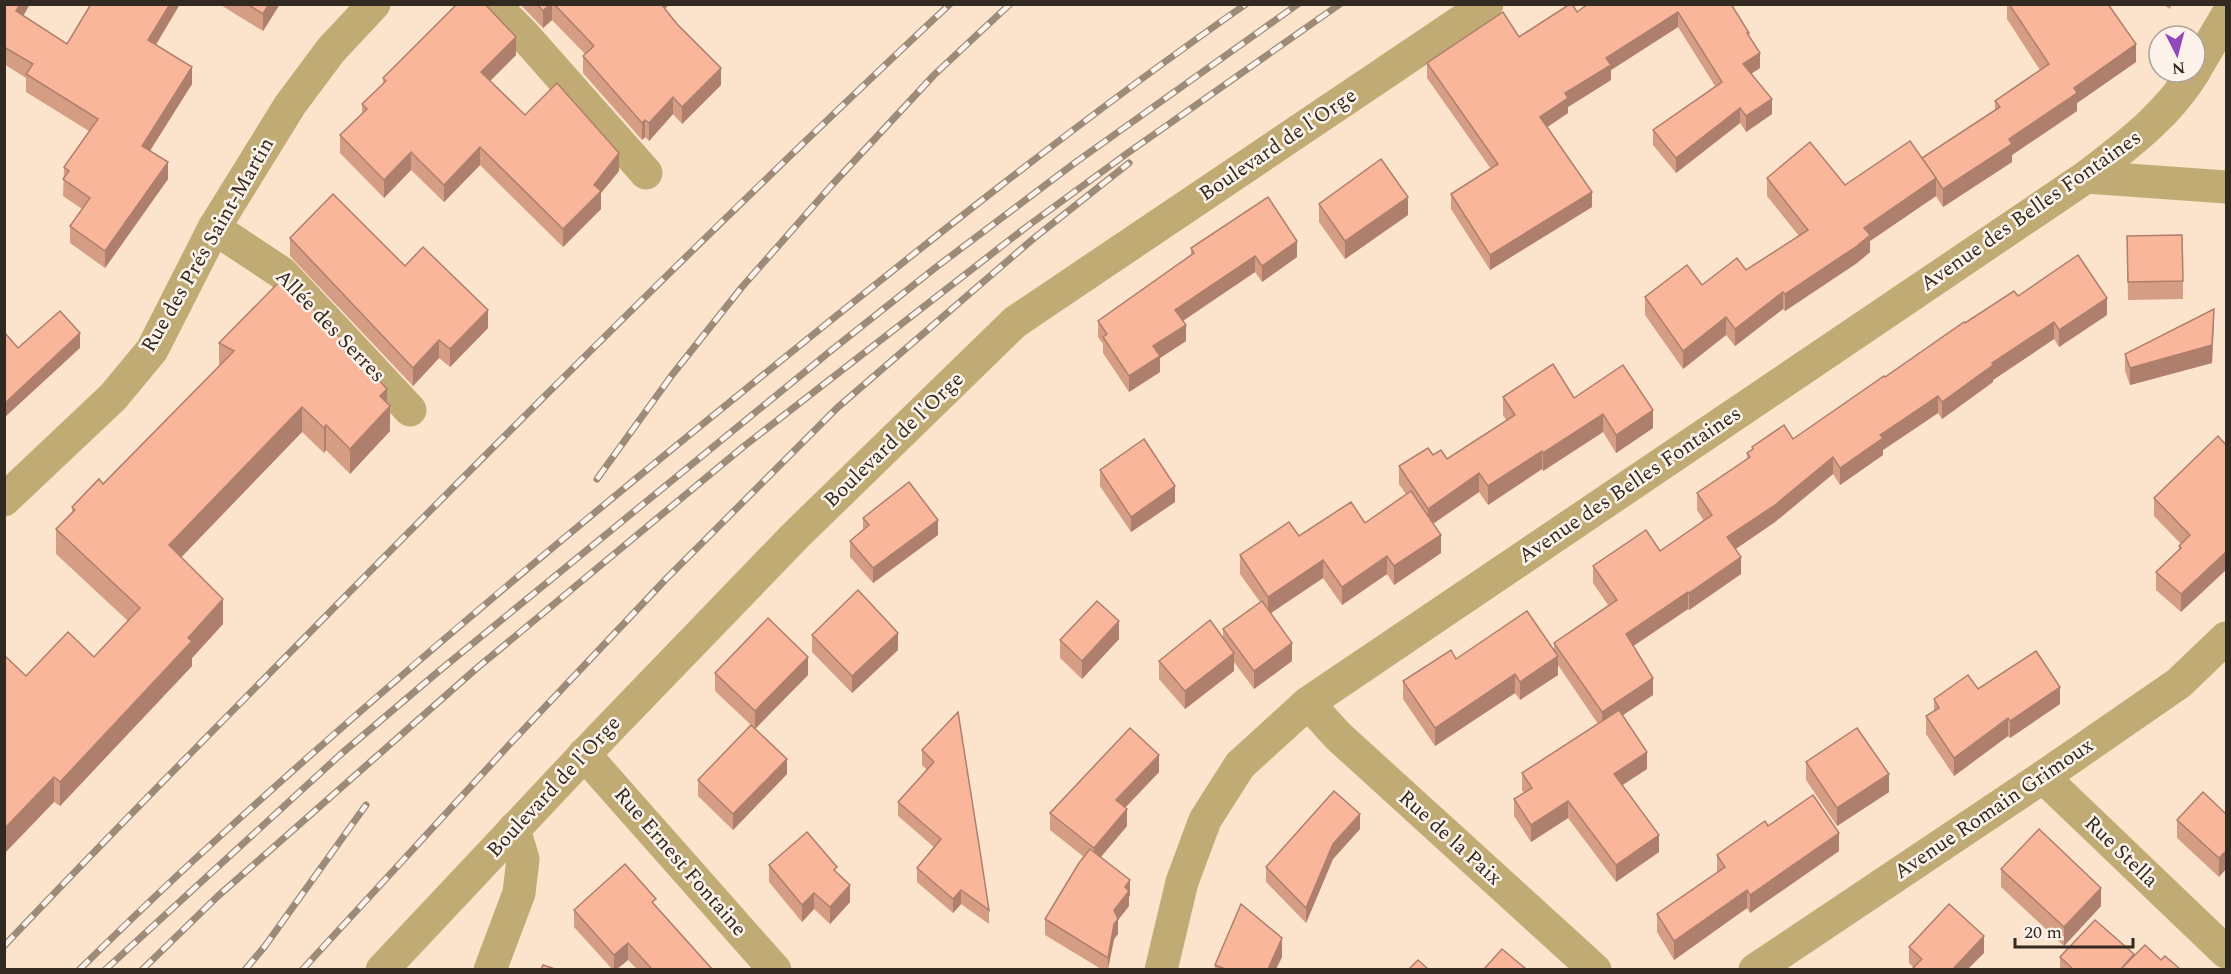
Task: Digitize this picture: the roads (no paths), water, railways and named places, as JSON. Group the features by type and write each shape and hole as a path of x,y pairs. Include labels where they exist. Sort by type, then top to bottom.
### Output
{"street":[{"name":"Rue des Prés Saint-Martin","path":"4,500 113,397 152,350 214,228 290,105 331,50 374,4"},
{"path":"493,4 523,34 646,173"},
{"name":"Boulevard de l'Orge","path":"382,969 584,754 795,536 1015,322 1487,4"},
{"name":"Avenue des Belles Fontaines","path":"2207,49 2226,17"},
{"name":"Avenue des Belles Fontaines","path":"1161,969 1182,882 1205,820 1240,765 1308,704 2086,177 2147,129 2186,84"},
{"path":"2086,177 2226,187"},
{"name":"Allée des Serres","path":"214,228 282,273 410,410"},
{"name":"Avenue Romain Grimoux","path":"1755,969 2043,777 2179,683 2226,638"},
{"name":"Rue de la Paix","path":"1308,704 1338,736 1595,969"},
{"name":"Rue Ernest Fontaine","path":"584,754 775,969"},
{"name":"Rue Stella","path":"2043,777 2226,952"},
{"path":"490,969 519,893 524,859 514,829"}],"railway":[{"path":"4,946 200,744 552,389 789,157 950,4"},
{"path":"597,479 672,375 742,287 831,186 934,75 1010,4"},
{"path":"79,970 273,788 478,610 617,494 937,235 1121,94 1246,4"},
{"path":"105,970 341,754 828,353 935,268 1076,162 1298,4"},
{"path":"142,970 218,896 477,668 743,447 1025,228 1340,4"},
{"path":"302,970 508,746 666,579 837,408 1033,239 1129,163"},
{"path":"245,970 265,946 366,805"}]}
